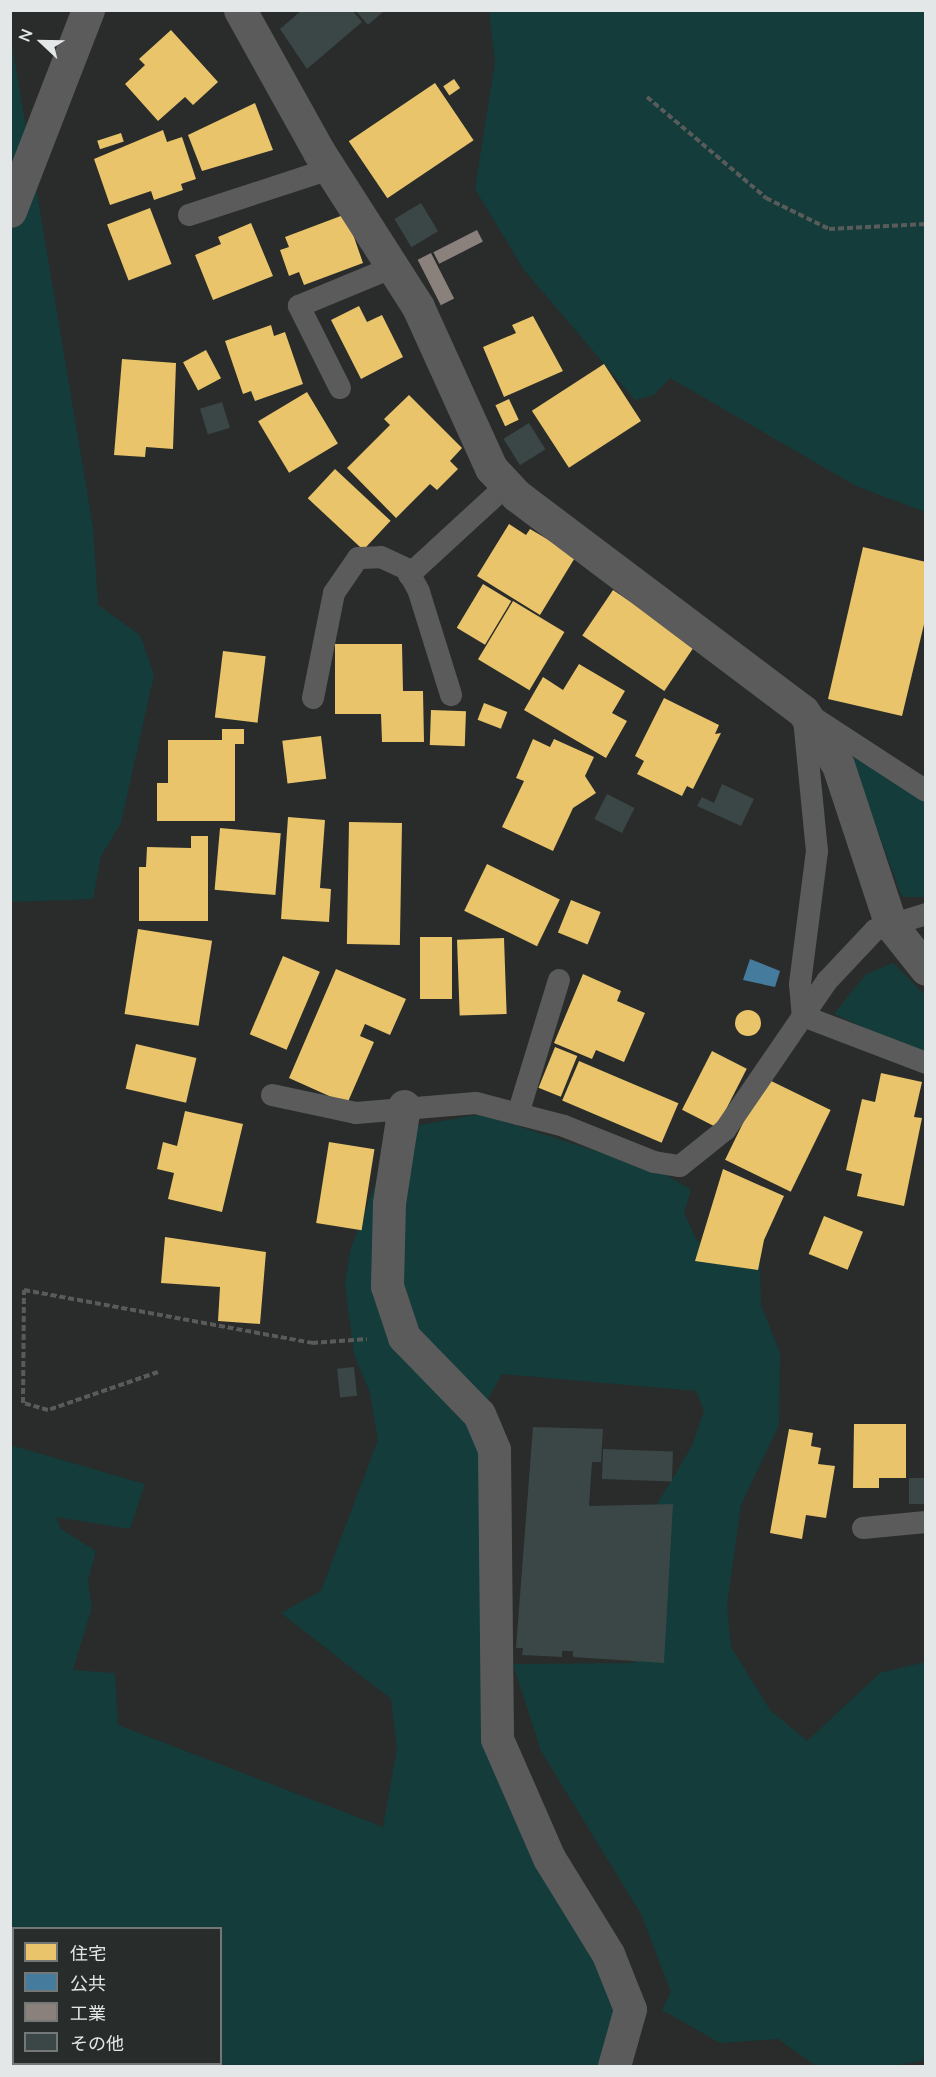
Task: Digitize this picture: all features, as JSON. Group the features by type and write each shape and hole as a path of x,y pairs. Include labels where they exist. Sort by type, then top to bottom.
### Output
{"street":[{"path":"10,211 88,10"},
{"path":"240,10 330,169 418,307 490,468 507,485 803,711 838,765 891,925 926,969"},
{"path":"404,1106 389,1203 387,1286 404,1337 479,1414 494,1450 497,1739 549,1858 608,1954 630,2009 614,2067"}],"lane":[{"path":"189,215 330,169"},
{"path":"340,388 299,306 393,267"},
{"path":"409,575 507,485"},
{"path":"313,698 334,593 358,558 381,557 409,575 452,695"},
{"path":"803,711 926,791"},
{"path":"803,711 817,851 800,984 803,1016"},
{"path":"272,1095 356,1113 404,1106 476,1103 518,1114 680,1166 725,1130 826,981 875,930 926,914"},
{"path":"518,1114 559,980"},
{"path":"803,1016 926,1063"},
{"path":"863,1528 926,1522"}],"path":[{"path":"647,97 766,198 830,229 926,224"},
{"path":"158,1372 48,1410 23,1404 24,1290 312,1342 404,1337"}],"shaded area":[{"path":"489,11 925,11 925,512 856,486 670,378 654,395 635,400 524,270 475,189 495,62"},
{"path":"10,33 93,527 98,605 140,635 154,675 121,823 101,856 93,899 11,902"},
{"path":"849,753 925,802 925,897 902,897"},
{"path":"893,963 925,995 925,1055 834,1014 866,974"},
{"path":"480,1114 662,1172 691,1190 684,1213 697,1241 760,1264 761,1305 780,1353 779,1425 741,1505 727,1605 731,1647 770,1710 807,1741 880,1673 925,1662 925,2060 892,2066 816,2066 778,2039 720,2043 662,2010 671,1992 641,1914 541,1751 513,1664 634,1663 651,1514 692,1446 704,1411 696,1391 502,1374 479,1414 497,1739 630,2009 614,2066 11,2066 10,1445 145,1484 130,1529 56,1517 61,1529 96,1551 88,1581 92,1607 73,1670 115,1673 118,1725 383,1827 397,1748 391,1699 281,1613 321,1591 378,1440 370,1393 354,1354 345,1285 350,1251 385,1159 415,1126"}],"building: 住宅":[{"path":"171,30 218,82 193,105 185,97 158,121 125,84 145,65 139,59"},
{"path":"454,79 460,88 449,95 443,86"},
{"path":"435,83 474,140 387,198 349,141"},
{"path":"255,103 273,150 202,171 188,135"},
{"path":"163,130 167,142 182,137 196,179 181,184 183,190 154,200 151,191 110,205 94,159"},
{"path":"121,133 124,142 100,149 97,141"},
{"path":"150,208 172,264 129,280 107,224"},
{"path":"346,214 363,263 304,285 299,272 289,276 280,250 289,247 285,237"},
{"path":"251,223 273,276 213,300 195,255 221,244 218,237"},
{"path":"359,306 367,322 382,315 403,357 361,379 331,320"},
{"path":"533,316 563,371 504,397 483,347 516,333 512,325"},
{"path":"271,325 274,336 285,332 303,384 255,401 251,391 243,394 225,341"},
{"path":"206,350 221,378 198,390 183,362"},
{"path":"122,359 176,363 173,449 146,447 145,457 114,455"},
{"path":"604,364 641,421 569,468 532,411"},
{"path":"307,392 338,443 289,473 258,421"},
{"path":"409,395 462,448 450,461 458,469 437,490 430,484 396,518 347,468 390,425 384,419"},
{"path":"509,399 519,420 505,426 495,405"},
{"path":"335,469 391,521 363,550 308,498"},
{"path":"509,524 526,535 530,529 576,556 540,615 477,576"},
{"path":"863,547 926,562 926,616 902,716 828,699"},
{"path":"483,584 511,601 485,645 457,628"},
{"path":"613,590 695,645 664,691 582,636"},
{"path":"513,601 564,632 529,690 478,659"},
{"path":"335,644 402,644 403,691 423,691 424,742 382,742 381,714 335,714"},
{"path":"223,651 266,656 258,723 215,718"},
{"path":"579,664 625,691 612,713 627,721 606,758 524,710 543,677 563,690"},
{"path":"664,698 719,725 715,734 721,733 693,789 687,786 682,796 637,774 644,761 635,756"},
{"path":"484,703 507,712 501,729 478,720"},
{"path":"431,710 466,711 465,746 430,745"},
{"path":"222,729 244,729 244,744 235,744 235,821 157,821 157,783 168,783 168,740 222,740"},
{"path":"321,736 326,779 288,783 282,741"},
{"path":"533,739 550,747 554,739 594,757 585,776 596,793 573,808 553,851 502,827 524,781 516,778"},
{"path":"288,817 325,820 320,888 331,889 329,922 281,919"},
{"path":"349,822 402,823 400,945 347,944"},
{"path":"220,828 281,833 275,895 215,890"},
{"path":"191,836 208,836 208,921 139,921 139,867 146,867 147,847 191,848"},
{"path":"487,864 560,900 537,946 464,911"},
{"path":"571,900 601,912 588,944 558,932"},
{"path":"138,929 212,941 199,1026 125,1014"},
{"path":"420,937 452,937 452,999 420,999"},
{"path":"504,938 507,1014 460,1016 457,940"},
{"path":"283,956 320,972 287,1050 250,1034"},
{"path":"336,969 406,999 390,1035 365,1024 360,1036 374,1042 347,1104 289,1078"},
{"path":"583,974 621,991 617,1001 645,1013 624,1062 596,1050 592,1059 554,1043"},
{"path":"748,1010 757,1014 761,1023 757,1032 748,1036 739,1032 735,1023 739,1014"},
{"path":"136,1044 196,1058 186,1103 126,1089"},
{"path":"555,1047 577,1056 561,1097 539,1088"},
{"path":"712,1051 747,1069 717,1128 682,1110"},
{"path":"579,1061 678,1103 662,1143 562,1101"},
{"path":"881,1073 922,1082 914,1117 922,1118 904,1206 857,1196 862,1174 846,1170 862,1099 875,1102"},
{"path":"765,1078 831,1110 791,1192 725,1160"},
{"path":"185,1111 243,1124 222,1212 168,1199 174,1173 157,1169 163,1142 177,1146"},
{"path":"329,1142 374,1149 362,1230 316,1223"},
{"path":"723,1169 784,1196 764,1240 758,1270 695,1261"},
{"path":"824,1216 863,1232 848,1270 809,1254"},
{"path":"165,1237 266,1252 260,1324 218,1321 220,1287 161,1283"},
{"path":"854,1424 906,1424 906,1478 879,1478 879,1488 853,1488"},
{"path":"789,1429 813,1433 811,1446 821,1448 818,1464 835,1466 826,1518 806,1515 802,1539 770,1533"}],"building: 公共":[{"path":"750,959 780,971 775,987 743,980"}],"building: 工業":[{"path":"477,230 483,242 439,264 433,252"},
{"path":"431,253 454,298 441,305 418,260"}],"building: その他":[{"path":"302,10 352,10 362,22 307,69 280,29"},
{"path":"355,10 385,10 368,25"},
{"path":"421,203 438,231 411,247 394,219"},
{"path":"222,402 230,428 208,435 200,409"},
{"path":"529,423 545,449 520,465 504,439"},
{"path":"722,784 754,799 741,826 697,806 702,797 714,803"},
{"path":"607,794 635,808 622,833 594,819"},
{"path":"354,1367 357,1396 340,1398 337,1369"},
{"path":"533,1427 603,1429 601,1462 592,1462 589,1506 673,1504 664,1663 573,1657 573,1651 562,1651 562,1657 522,1655 523,1648 516,1648"},
{"path":"603,1449 673,1451 672,1481 602,1479"},
{"path":"909,1478 926,1478 926,1504 909,1504"}]}
